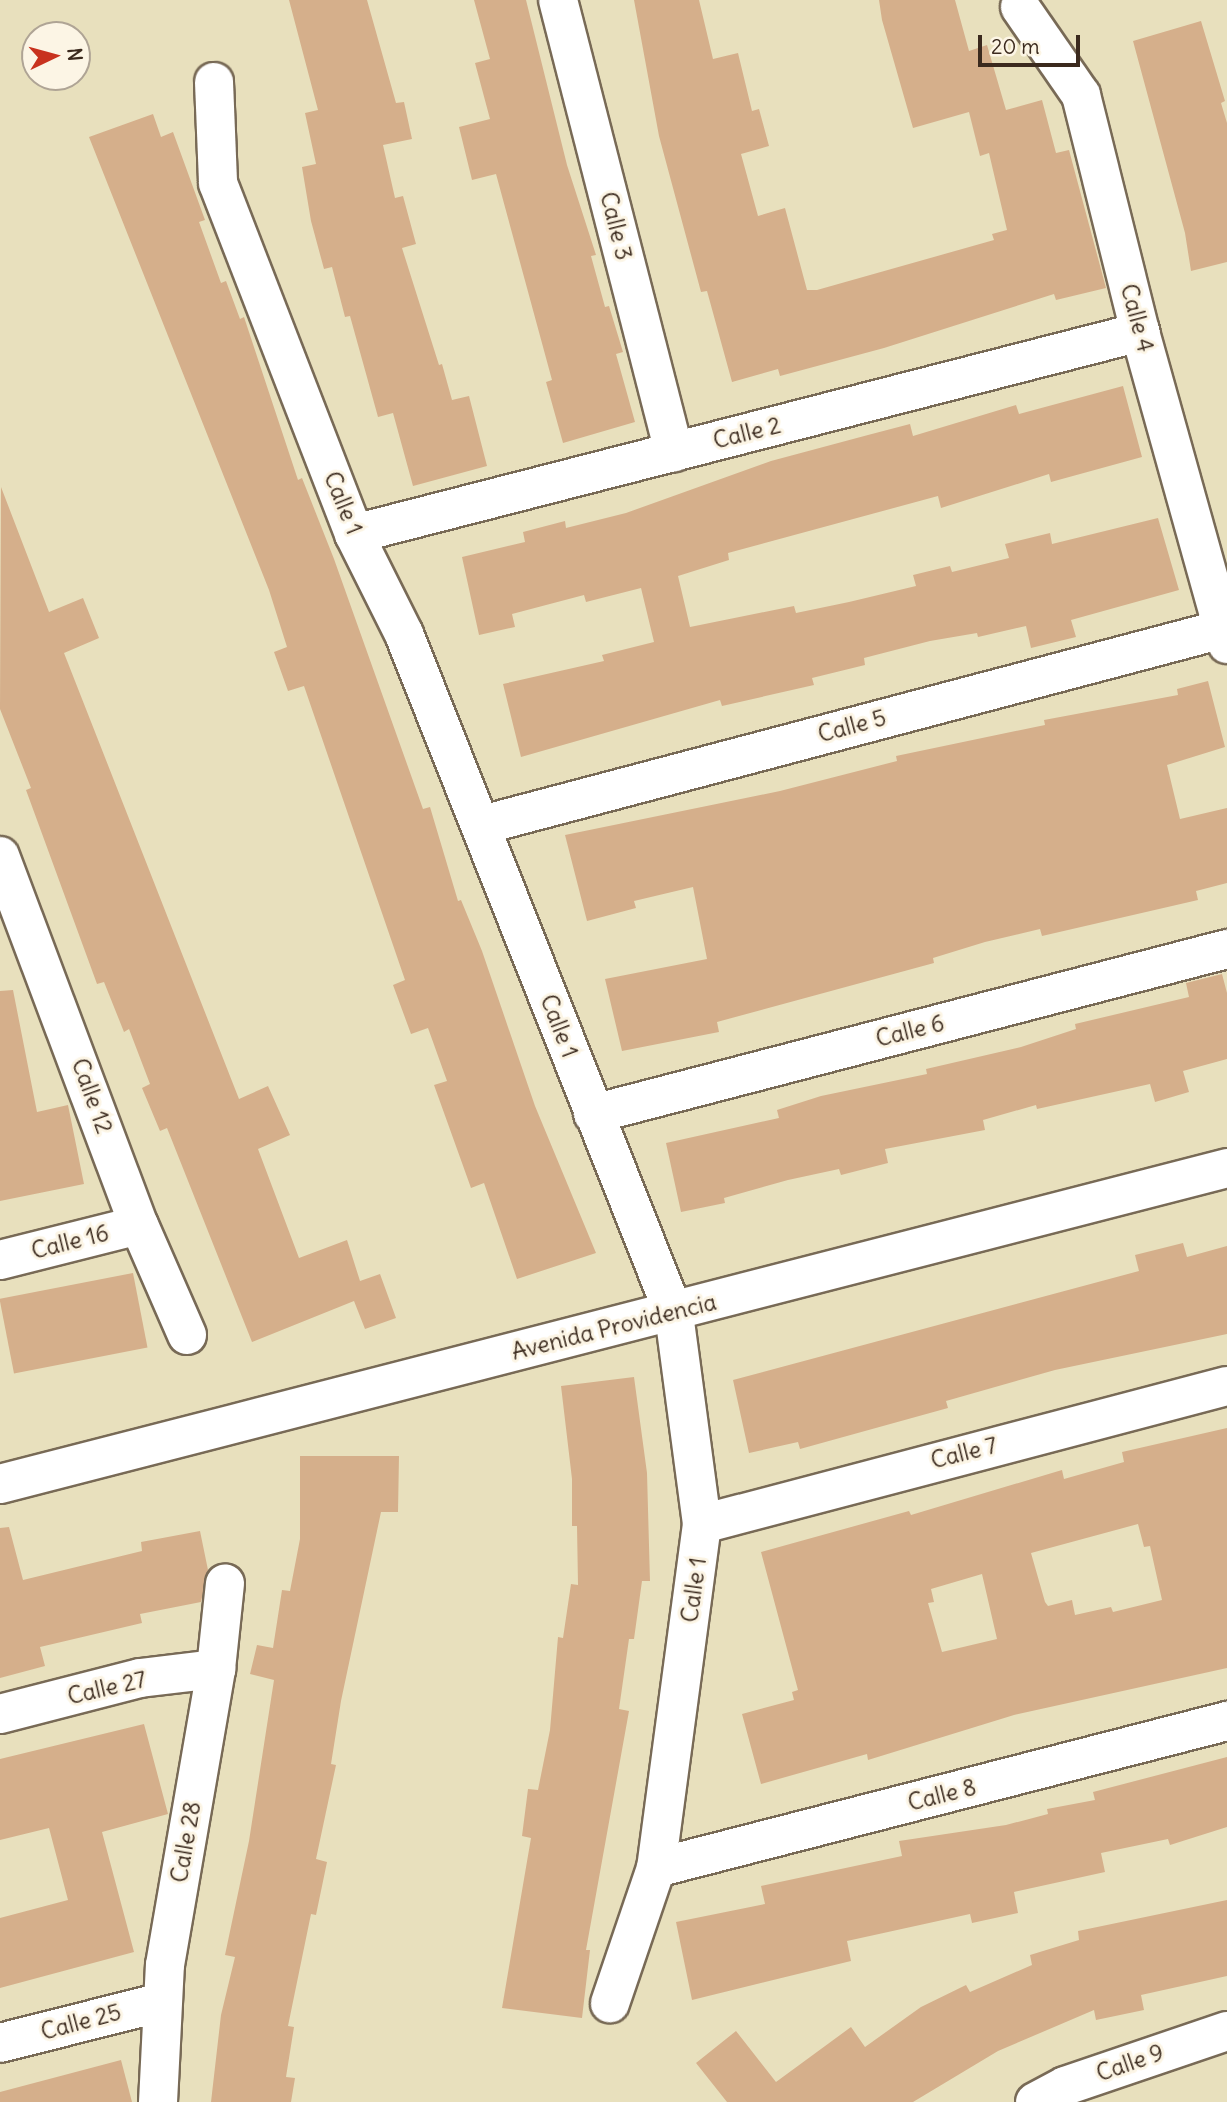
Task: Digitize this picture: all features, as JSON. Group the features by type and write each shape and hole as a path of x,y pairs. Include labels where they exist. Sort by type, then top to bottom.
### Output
{"street":[{"name":"Calle 3","path":"558,0 674,452"},
{"name":"Calle 4","path":"1020,7 1081,95 1140,332 1225,637"},
{"name":"Calle 1","path":"214,82 218,183 354,534 404,634 674,1314 702,1524 656,1868 610,2003"},
{"name":"Calle 2","path":"354,534 1140,332"},
{"name":"Calle 5","path":"482,825 1225,637"},
{"name":"Calle 12","path":"0,856 16,938 187,1335"},
{"name":"Calle 6","path":"593,1114 1227,949"},
{"name":"Avenida Providencia","path":"0,1484 674,1314 924,1243 1227,1168"},
{"name":"Calle 16","path":"0,1260 139,1225"},
{"name":"Calle 7","path":"702,1524 1227,1386"},
{"name":"Calle 28","path":"158,2102 162,2001 216,1669 225,1583"},
{"name":"Calle 27","path":"0,1714 140,1678 216,1669"},
{"name":"Calle 8","path":"656,1868 1227,1721"},
{"name":"Calle 25","path":"0,2043 162,2001"},
{"name":"Calle 9","path":"1035,2102 1065,2086 1227,2031"}],"building":[{"path":"289,0 367,0 396,103 404,102 412,139 383,145 395,198 403,196 416,244 402,248 452,400 469,396 487,466 413,486 393,413 378,417 350,316 345,317 332,267 324,269 311,221 302,167 316,164 305,113 318,110"},
{"path":"474,0 526,0 567,165 596,255 591,256 605,307 609,306 623,352 616,354 635,422 563,443 546,382 552,380 496,174 472,180 459,127 490,119 475,63 490,59"},
{"path":"634,0 699,0 713,59 738,53 752,111 759,109 769,146 741,154 758,216 785,208 807,290 817,290 994,240 992,234 1007,230 989,153 980,156 969,112 913,128 882,20 879,0 955,0 969,51 987,45 1006,110 1042,100 1056,153 1069,150 1106,288 1056,300 1054,294 884,348 780,376 778,369 732,382 707,291 701,292 659,136"},
{"path":"1201,21 1225,101 1221,103 1227,123 1227,262 1191,271 1185,233 1133,41"},
{"path":"153,114 161,137 173,132 205,220 199,222 221,283 226,281 240,319 244,317 298,480 302,478 334,559 423,809 430,807 458,901 461,900 482,951 535,1106 596,1253 517,1279 484,1183 471,1188 434,1085 447,1081 428,1028 411,1034 393,985 405,980 304,686 288,691 274,652 287,647 269,590 89,137"},
{"path":"1123,386 1142,457 1051,482 1049,474 941,508 938,496 728,553 729,560 678,576 690,627 794,606 796,613 849,602 916,586 913,575 950,566 952,572 1009,558 1005,544 1050,533 1052,544 1158,518 1179,590 1071,620 1076,637 1031,648 1026,626 978,637 977,633 930,641 864,658 865,665 812,678 814,685 722,706 720,700 521,757 503,684 604,661 602,655 654,642 641,588 586,602 584,595 512,614 515,627 479,635 462,557 525,542 523,532 565,521 566,528 626,513 771,461 910,424 913,436 1016,405 1019,414"},
{"path":"1,487 49,612 83,598 99,638 64,653 239,1099 268,1086 290,1135 258,1149 299,1258 347,1240 360,1281 380,1274 396,1318 365,1329 354,1301 252,1342 167,1128 160,1131 142,1088 150,1084 129,1029 124,1032 104,982 97,984 26,790 31,788 0,709"},
{"path":"1208,681 1225,747 1167,765 1180,819 1227,808 1227,883 1196,891 1198,900 1042,936 1040,929 985,942 933,958 934,963 717,1022 719,1032 622,1051 605,979 707,959 693,887 634,901 636,908 587,921 565,835 780,791 897,761 896,756 1045,725 1044,720 1178,695 1177,689"},
{"path":"1222,974 1227,993 1227,1059 1183,1071 1189,1092 1155,1102 1150,1084 1037,1109 1036,1105 983,1120 985,1130 885,1149 888,1163 841,1175 839,1169 788,1180 724,1198 725,1203 681,1212 666,1143 779,1118 777,1110 821,1096 927,1074 926,1069 1021,1047 1076,1029 1075,1024 1189,997 1186,983"},
{"path":"13,990 37,1112 68,1105 84,1184 0,1201 0,991"},
{"path":"1183,1243 1187,1257 1227,1246 1227,1334 1055,1370 946,1401 948,1408 800,1449 798,1442 749,1453 733,1380 1139,1271 1135,1255"},
{"path":"133,1273 148,1348 14,1374 0,1299"},
{"path":"634,1377 647,1473 650,1581 642,1581 634,1639 629,1639 619,1709 629,1711 586,1950 590,1950 582,2018 502,2008 531,1838 522,1836 528,1789 538,1790 550,1730 558,1637 563,1638 571,1584 578,1585 577,1526 572,1526 572,1479 561,1386"},
{"path":"1227,1428 1227,1668 1014,1715 868,1760 867,1754 761,1784 742,1714 794,1700 792,1692 798,1690 761,1552 909,1511 911,1515 1062,1470 1064,1479 1124,1462 1122,1452","holes":["1138,1524 1144,1547 1150,1546 1162,1600 1113,1612 1111,1607 1075,1615 1072,1600 1048,1606 1031,1553","982,1574 997,1639 942,1652 928,1603 934,1602 931,1589"]},
{"path":"300,1456 399,1456 398,1512 381,1512 341,1701 331,1764 336,1765 316,1859 327,1862 316,1915 311,1914 288,2026 294,2027 286,2077 295,2078 291,2102 211,2102 221,2015 235,1957 225,1955 249,1841 274,1680 250,1674 257,1645 273,1648 282,1590 290,1591 300,1539"},
{"path":"9,1527 23,1580 142,1551 141,1542 200,1531 208,1570 201,1602 140,1614 142,1623 40,1647 45,1666 0,1678 0,1528"},
{"path":"144,1724 168,1814 102,1832 134,1952 0,1988 0,1918 68,1900 49,1828 0,1840 0,1759"},
{"path":"1227,1757 1227,1827 1170,1845 1168,1839 1101,1853 1105,1872 1014,1892 1018,1913 972,1923 970,1914 847,1941 851,1961 692,2000 676,1922 765,1904 761,1886 902,1856 899,1841 1006,1825 1048,1814 1047,1809 1095,1800 1093,1792"},
{"path":"1227,1900 1227,1976 1141,1995 1144,2010 1096,2020 1094,2010 998,2051 913,2102 727,2102 696,2063 736,2031 776,2082 851,2027 865,2047 921,2007 966,1985 970,1992 1032,1965 1030,1955 1079,1940 1078,1931"},
{"path":"121,2060 132,2102 0,2102 0,2092"}]}
